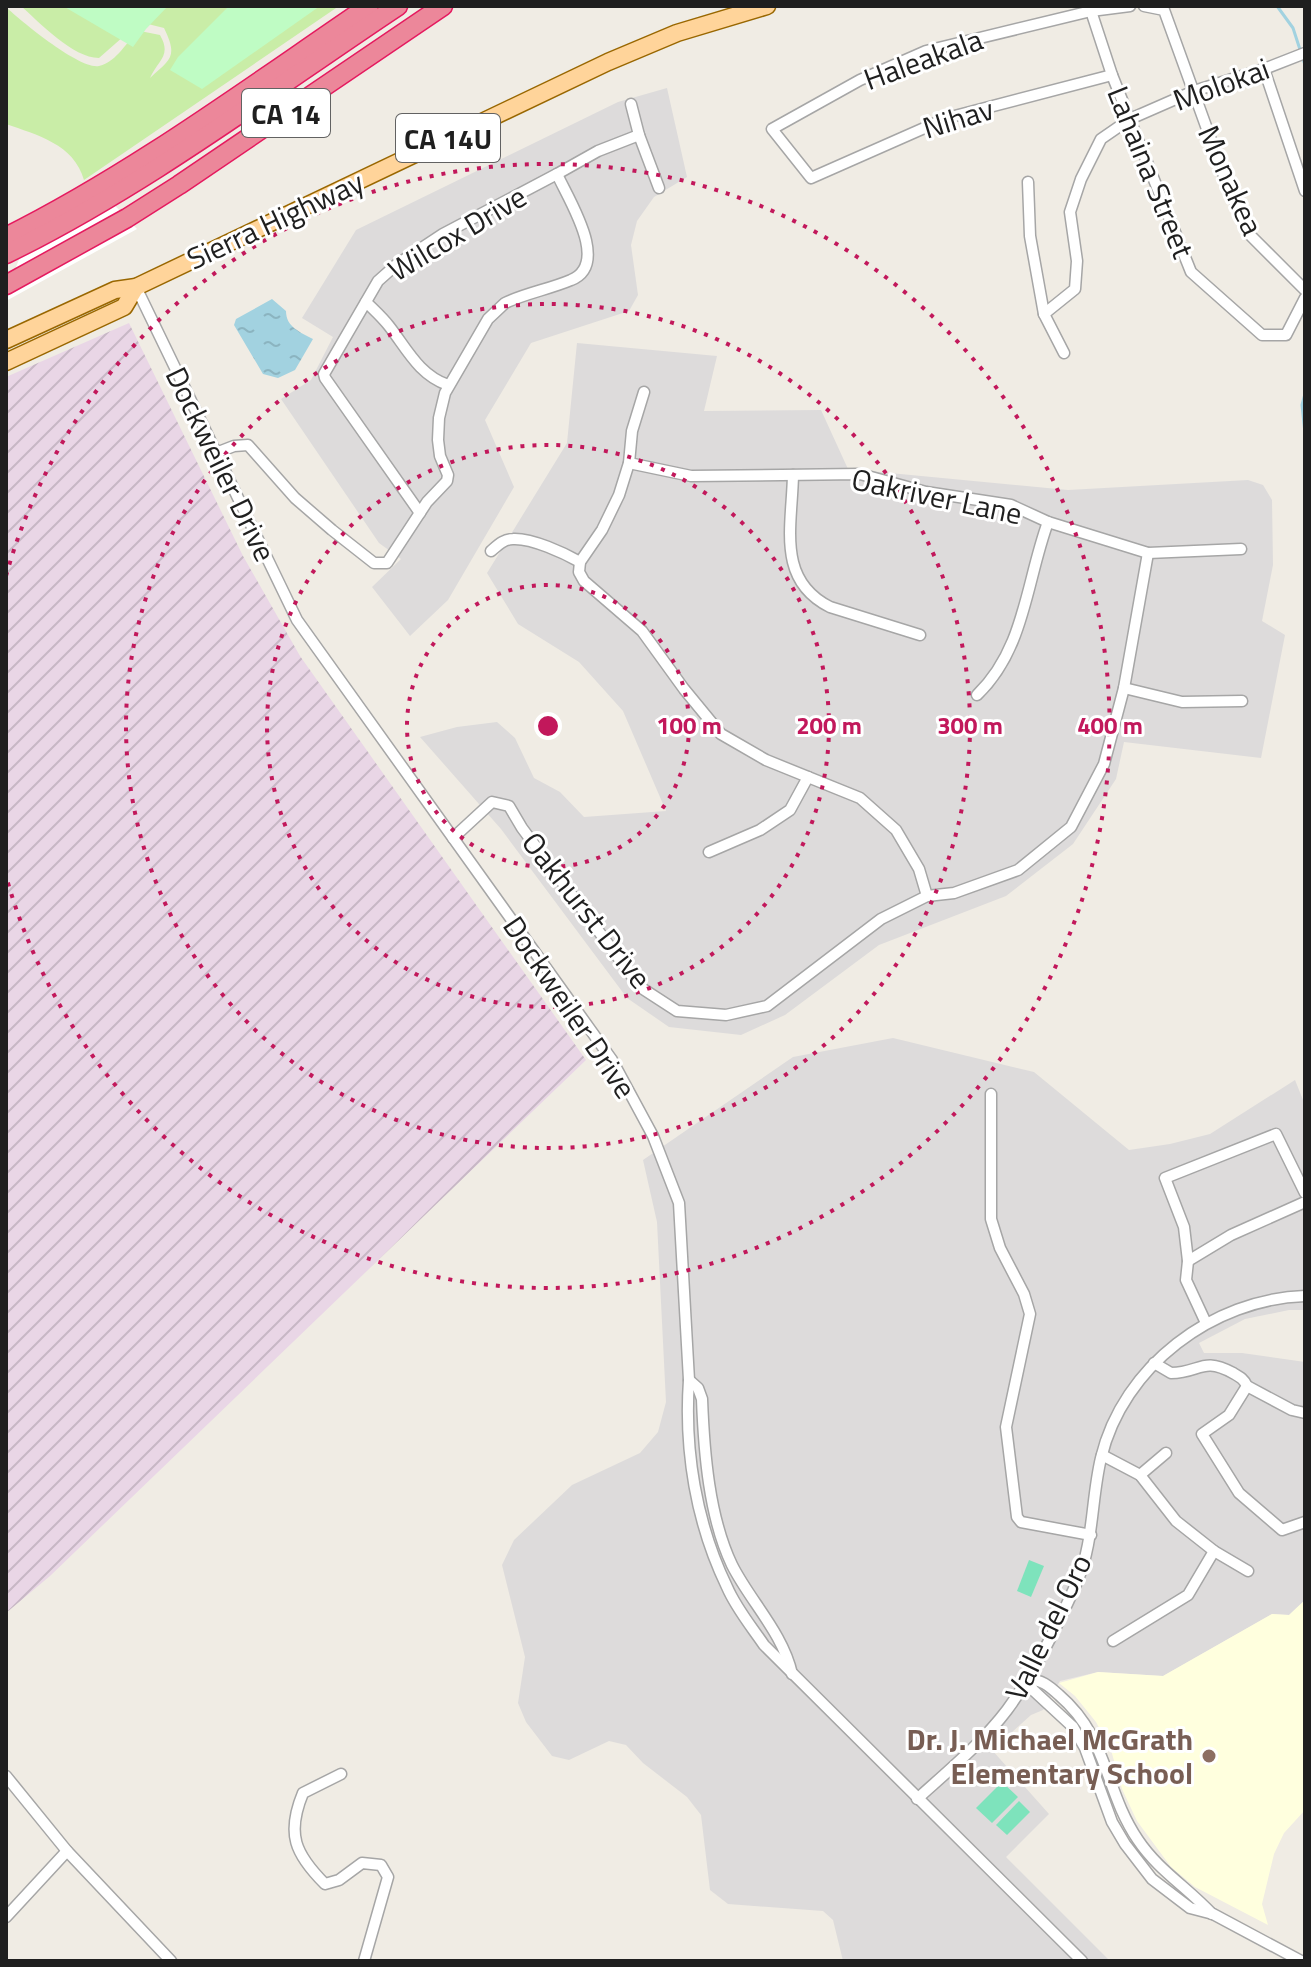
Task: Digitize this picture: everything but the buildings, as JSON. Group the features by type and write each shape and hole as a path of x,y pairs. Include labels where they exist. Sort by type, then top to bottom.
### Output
{"highway":[{"name":"CA 14","path":"9,272 113,203 169,142 369,6"},
{"path":"113,203 184,151 398,6"},
{"path":"9,272 25,244 188,168 427,6"},
{"name":"CA 14","path":"6,237 30,225 113,203 204,168 443,6"}],"main road":[{"name":"Sierra Highway","path":"6,340 115,290 136,287 608,62 677,33 767,6"},
{"name":"Sierra Highway","path":"6,362 124,307 136,287"}],"street":[{"name":"Haleakala","path":"811,178 772,129 860,80 926,51 1091,11 1130,6"},
{"name":"Monakea","path":"1144,6 1164,10 1228,187 1251,236 1305,290"},
{"name":"Lahaina Street","path":"1091,11 1112,75 1191,272 1262,335 1286,335 1305,298"},
{"name":"Molokai","path":"1044,314 1075,289 1077,261 1070,212 1081,179 1101,139 1130,119 1194,91 1305,53"},
{"path":"1264,69 1305,191"},
{"name":"Nihav","path":"811,178 947,118 1112,75"},
{"path":"631,104 659,188"},
{"name":"Wilcox Drive","path":"420,513 324,374 378,281 408,257 443,234 598,151 639,135"},
{"path":"216,453 242,444 255,451 261,462 295,498 374,563 387,563 448,477 438,440 440,410 448,385 485,323 498,307 513,299 573,280 586,264 589,244 557,174"},
{"path":"1028,182 1030,236 1044,314 1064,353"},
{"name":"Dockweiler Drive","path":"136,287 297,620 612,1060 653,1136 679,1203 691,1468 710,1545 727,1589 764,1645 1082,1961"},
{"path":"366,302 387,323 420,368 448,385"},
{"path":"644,392 632,431 629,463 619,495 602,530 580,562 579,572 584,581 642,631 721,734 766,760 860,798 896,830 919,869 927,896"},
{"name":"Oakriver Lane","path":"629,463 691,476 860,474 926,492 1011,505 1048,522 1148,553 1241,549"},
{"path":"793,475 790,555 793,571 802,585 819,602 830,607 920,635"},
{"path":"977,695 993,680 1011,648 1048,522"},
{"path":"491,551 503,541 516,538 562,552 580,562"},
{"name":"Oakhurst Drive","path":"453,838 492,802 509,806 640,987 677,1011 726,1015 767,1006 881,919 927,896 954,893 1018,870 1071,827 1104,764 1124,688 1148,553"},
{"path":"1124,688 1182,702 1242,701"},
{"path":"709,852 760,830 790,810 808,777"},
{"path":"991,1094 991,1219 1000,1248 1024,1294 1030,1314 1006,1427 1017,1517 1021,1522 1091,1535"},
{"path":"1206,1323 1186,1280 1188,1261 1184,1227 1165,1178 1276,1134 1305,1193"},
{"path":"1188,1261 1231,1235 1305,1202"},
{"name":"Valle del Oro","path":"917,1799 976,1744 1006,1711 1027,1679 1086,1560 1102,1455 1111,1430 1125,1403 1154,1363 1206,1323 1259,1302 1305,1296"},
{"path":"1154,1363 1171,1373 1218,1365 1244,1379 1247,1386 1292,1410 1305,1413"},
{"path":"689,1380 698,1388 702,1399 710,1483 725,1546 754,1604 783,1647 792,1674"},
{"path":"1247,1386 1229,1415 1202,1434 1239,1493 1256,1509 1282,1530 1305,1522"},
{"path":"1140,1475 1166,1453"},
{"path":"1102,1455 1140,1475 1176,1521 1214,1551 1248,1571"},
{"path":"1113,1641 1188,1595 1214,1551"},
{"path":"1027,1679 1033,1690 1061,1714 1079,1737 1112,1822 1137,1861 1169,1894 1190,1908 1213,1914 1301,1961"},
{"path":"341,1774 303,1793 294,1818 294,1832 297,1849 325,1884 339,1880 362,1863 381,1865 388,1877 364,1961"},
{"path":"6,1776 67,1851 171,1961"},
{"path":"6,1917 67,1851"}],"shaded area":[{"path":"667,88 687,177 654,197 637,221 631,245 638,295 629,311 531,343 485,420 514,487 448,600 410,636 372,587 401,559 379,543 281,399 311,380 333,337 302,318 356,230 618,102"},
{"path":"129,323 243,556 300,656 586,1060 50,1576 6,1613 6,377"},
{"path":"577,343 717,356 704,411 821,410 848,469 1068,490 1248,480 1263,485 1272,500 1273,565 1262,621 1285,635 1261,758 1124,742 1116,779 1073,844 1006,896 879,945 785,1015 741,1035 669,1027 627,998 501,829 420,737 457,727 497,722 515,738 534,778 560,792 584,817 666,811 623,711 579,662 518,624 487,573 567,443"},
{"path":"893,1038 1034,1072 1129,1150 1210,1134 1295,1080 1305,1105 1305,1310 1245,1319 1199,1343 1204,1353 1242,1353 1305,1362 1305,1600 1289,1615 1272,1614 1163,1676 1098,1672 1060,1681 1043,1710 1031,1715 992,1750 1049,1814 1006,1857 1110,1961 843,1961 833,1920 823,1911 728,1904 710,1890 701,1815 687,1797 643,1763 626,1745 609,1741 569,1760 552,1756 526,1722 518,1703 525,1657 502,1565 514,1540 572,1485 640,1453 658,1432 666,1402 657,1222 643,1160 793,1057"},
{"name":"Dr. J. Michael McGrath Elementary School","path":"1305,1600 1305,1810 1284,1833 1274,1854 1262,1904 1268,1925 1195,1887 1171,1867 1137,1821 1122,1789 1111,1750 1096,1722 1075,1696 1059,1683 1098,1672 1163,1676 1272,1614 1289,1615"}],"green space":[{"path":"21,6 339,6 84,180 79,168 63,149 42,137 6,124 6,7 51,43 90,65 99,66 112,60 140,31 160,35 164,53 150,78 170,57 171,45 164,28 140,22 99,58 89,56 57,38"},
{"path":"63,6 168,6 133,47"},
{"path":"229,6 320,6 202,89 170,70 178,57"},
{"path":"1029,1560 1044,1566 1031,1597 1017,1591"},
{"path":"1002,1782 1018,1797 992,1823 976,1808"},
{"path":"1019,1801 1030,1812 1007,1835 996,1825"}],"water":[{"path":"272,299 286,311 291,325 313,339 295,370 278,378 263,374 234,325 236,319"}],"pier":[{"path":"91,180 137,229 6,301 33,213"}],"waterway":[{"path":"1277,6 1293,28 1305,65"},
{"path":"1305,394 1302,405 1305,433"}],"place":[{"name":"Dr. J. Michael McGrath Elementary School","path":"1209,1756"}]}
